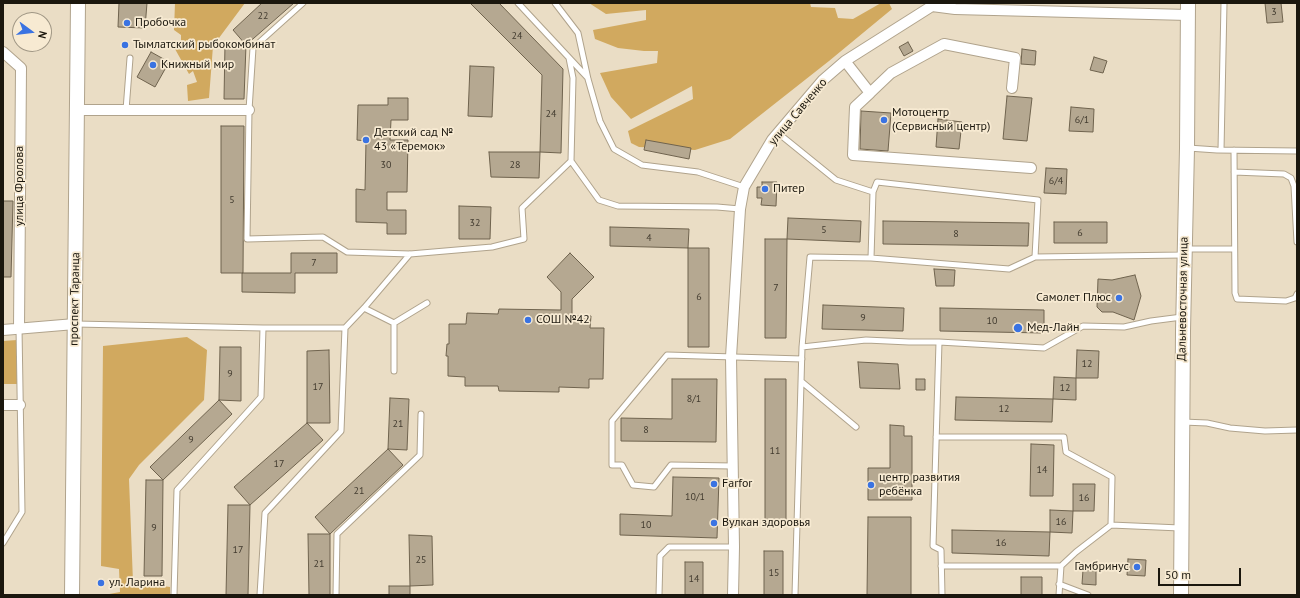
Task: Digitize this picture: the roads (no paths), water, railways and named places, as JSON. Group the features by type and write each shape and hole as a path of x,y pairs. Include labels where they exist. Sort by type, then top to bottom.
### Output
{"main road":[{"name":"проспект Таранца","path":"72,595 78,3"},
{"name":"Дальневосточная улица","path":"1182,595 1181,528 1183,316 1188,148 1188,9"}],"street":[{"name":"улица Савченко","path":"733,595 734,546 731,357 740,209 744,187 772,140 823,80 845,61 929,4 955,9 987,10 1188,9"},
{"path":"1012,88 1014,58 944,44 891,73 855,107 853,155 1031,168"},
{"name":"улица Фролова","path":"3,52 21,68 19,328"},
{"path":"845,61 870,93"},
{"path":"77,110 249,110"},
{"path":"3,330 75,324"},
{"path":"3,405 20,405"}],"lane":[{"path":"303,3 253,48 249,110 247,239 323,238 347,252 410,254 492,247 524,239 522,208 571,161"},
{"path":"518,3 588,78"},
{"path":"554,3 578,33 600,122 614,149 642,165 698,172 744,187"},
{"path":"1221,150 1224,3"},
{"path":"126,110 130,58"},
{"path":"569,58 573,78 571,161 599,200 618,206 717,207 740,209"},
{"path":"778,133 836,180 873,192"},
{"path":"1188,148 1297,151"},
{"path":"1234,150 1234,249 1235,293 1237,299 1286,301 1295,298 1297,294"},
{"path":"1234,172 1284,174 1291,178 1294,186 1297,242"},
{"path":"871,258 873,192 877,182 1038,200 1035,257"},
{"path":"795,595 802,347 810,257 871,258 1009,269 1035,257 1234,249"},
{"path":"260,595 265,513 341,431 345,328 410,254"},
{"path":"394,323 427,303"},
{"path":"364,308 394,323"},
{"path":"802,347 866,340 939,342 1044,348 1083,326 1124,327 1183,316"},
{"path":"394,323 394,371"},
{"path":"75,324 263,328 345,328"},
{"path":"3,543 22,512 19,328"},
{"path":"174,595 177,490 261,397 263,328"},
{"path":"939,342 933,546 941,550 942,595"},
{"path":"733,466 671,465 654,487 633,485 622,465 612,465 612,421 667,355 802,359"},
{"path":"802,382 856,427"},
{"path":"336,595 337,534 420,455 421,414"},
{"path":"1182,422 1207,423 1230,428 1265,432 1297,430"},
{"path":"936,437 1064,437 1066,452 1112,477 1111,525"},
{"path":"941,566 1061,566 1076,552 1111,525 1181,528"},
{"path":"659,595 660,556 669,547 734,546"},
{"path":"1059,595 1061,566"},
{"path":"1060,584 1088,595"}],"place":[{"name":"Пробочка","path":"127,23"},
{"name":"Тымлатский рыбокомбинат","path":"125,45"},
{"name":"Книжный мир","path":"153,65"},
{"name":"Мотоцентр (Сервисный центр)","path":"884,120"},
{"name":"Детский сад № 43 «Теремок»","path":"366,140"},
{"name":"Питер","path":"765,189"},
{"name":"Самолет Плюс","path":"1119,298"},
{"name":"СОШ №42","path":"528,320"},
{"name":"Мед-Лайн","path":"1018,328"},
{"name":"Farfor","path":"714,484"},
{"name":"центр развития ребёнка","path":"871,485"},
{"name":"Вулкан здоровья","path":"714,523"},
{"name":"Гамбринус","path":"1137,567"},
{"name":"ул. Ларина","path":"101,583"}]}
